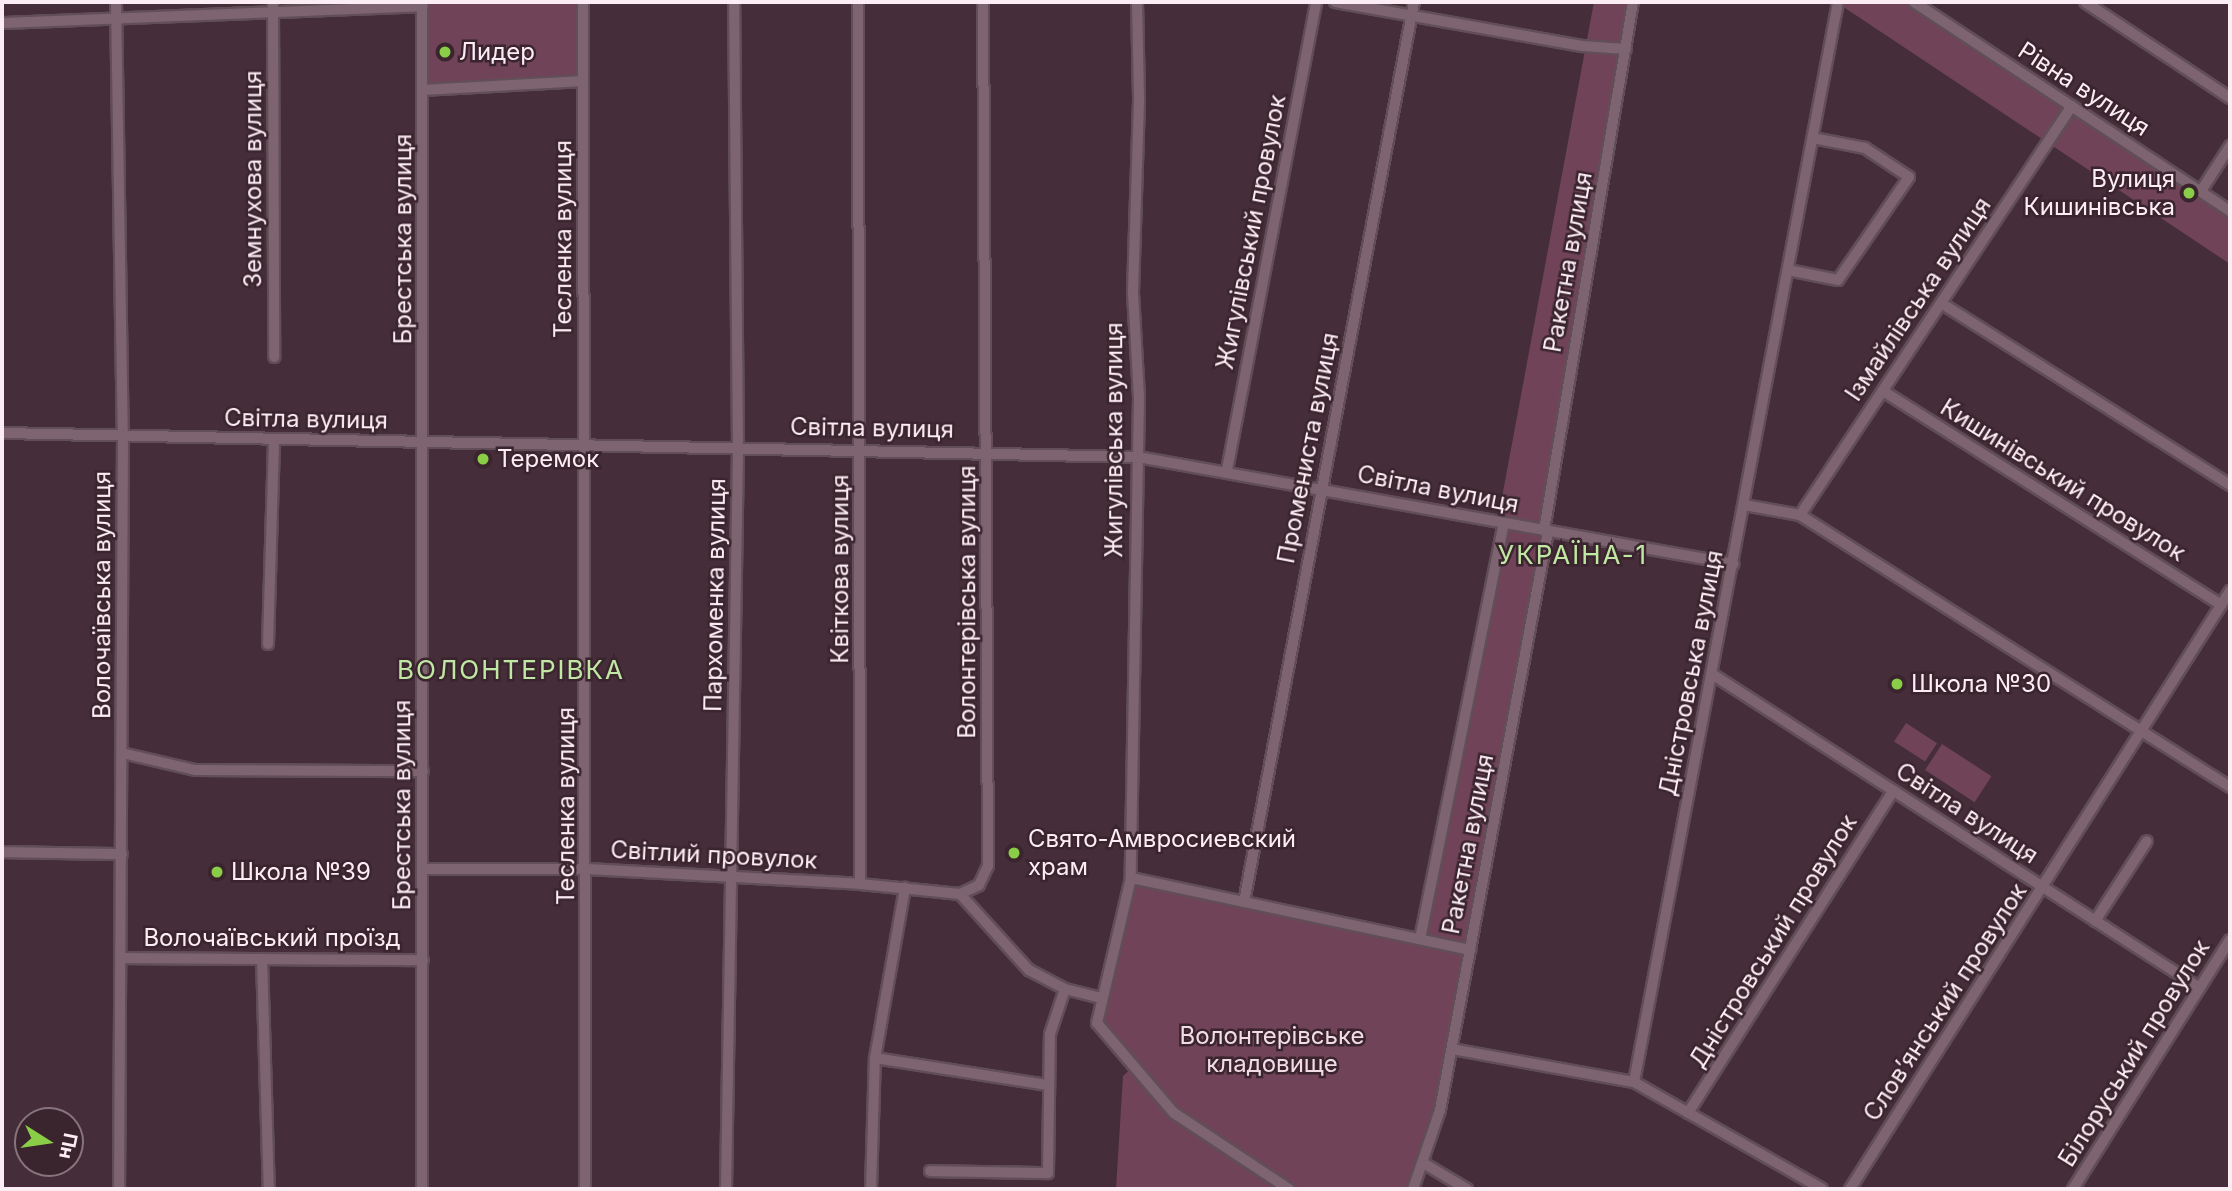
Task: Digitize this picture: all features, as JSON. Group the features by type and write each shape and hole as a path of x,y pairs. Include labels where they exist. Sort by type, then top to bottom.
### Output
{"street":[{"name":"Волочаївська вулиця","path":"117,2 124,435 119,1189"},
{"name":"Тесленка вулиця","path":"583,2 587,869 585,1189"},
{"name":"Пархоменка вулиця","path":"726,1189 738,447 734,2"},
{"name":"Квіткова вулиця","path":"858,2 860,884"},
{"name":"Волонтерівська вулиця","path":"960,894 979,886 988,866 984,2"},
{"name":"Жигулівська вулиця","path":"1137,2 1139,101 1133,293 1138,457 1131,878 1097,1015 1101,1030 1174,1113 1289,1189"},
{"name":"Жигулівський провулок","path":"1227,470 1316,2"},
{"path":"1335,2 1582,46 1626,49"},
{"name":"Промениста вулиця","path":"1244,902 1414,2"},
{"name":"Ракетна вулиця","path":"1413,1189 1425,1164 1452,1049 1546,530 1633,2"},
{"name":"Дністровська вулиця","path":"1634,1083 1838,2"},
{"name":"Рівна вулиця","path":"1914,2 2230,211"},
{"path":"2085,2 2230,98"},
{"path":"2,23 273,7 423,4"},
{"name":"Брестська вулиця","path":"422,1189 425,443 423,4"},
{"name":"Земнухова вулиця","path":"273,7 274,357"},
{"path":"423,90 583,81"},
{"name":"Ізмайлівська вулиця","path":"1800,515 2072,106"},
{"path":"1788,270 1838,280 1909,177 1866,148 1813,138"},
{"path":"2201,191 2230,146"},
{"path":"1941,303 2230,485"},
{"name":"Кишинівський провулок","path":"1883,391 2221,605"},
{"name":"Світла вулиця","path":"2,433 425,443 988,450 1138,457 1227,470 1733,564"},
{"path":"268,644 274,439"},
{"path":"1744,505 1800,515 2230,787"},
{"name":"Ракетна вулиця","path":"1420,939 1504,523"},
{"name":"Слов’янський провулок","path":"1850,1189 2230,590"},
{"name":"Світла вулиця","path":"1712,674 2200,988"},
{"path":"122,753 195,770 423,771"},
{"name":"Дністровський провулок","path":"1688,1114 1893,790"},
{"path":"2095,921 2147,841"},
{"path":"2,852 122,854"},
{"name":"Світлий провулок","path":"423,869 587,869 860,884 960,894"},
{"path":"1131,878 1470,950"},
{"path":"872,1189 875,1058 905,888"},
{"path":"960,894 1019,962 1065,989 1101,998"},
{"name":"Білоруський провулок","path":"2073,1189 2230,940"},
{"name":"Волочаївський проїзд","path":"121,958 423,960"},
{"path":"262,959 268,1189"},
{"path":"930,1171 1048,1173 1049,1034 1065,989"},
{"path":"1452,1049 1634,1083 1822,1189"},
{"path":"875,1058 1048,1085"},
{"path":"1425,1164 1467,1189"}],"green space":[{"path":"425,2 580,2 580,88 425,88"},
{"name":"Волонтерівське кладовище","path":"1594,2 1630,2 1545,533 1440,1110 1413,1189 1116,1189 1123,1076 1133,1067 1097,1023 1131,878 1423,940 1508,521 1498,519"},
{"path":"1836,2 1910,2 2230,213 2230,264"},
{"path":"1906,723 1937,743 1925,762 1894,741"},
{"path":"1942,744 1991,776 1975,802 1925,770"}],"place":[{"name":"Лидер","path":"445,52"},
{"name":"Вулиця Кишинівська","path":"2189,193"},
{"name":"Теремок","path":"483,459"},
{"name":"Школа №30","path":"1897,684"},
{"name":"Свято-Амвросиевский храм","path":"1014,853"},
{"name":"Школа №39","path":"217,872"}],"district":[{"name":"УКРАЇНА-1","path":"1573,555"},
{"name":"ВОЛОНТЕРІВКА","path":"511,670"}]}
